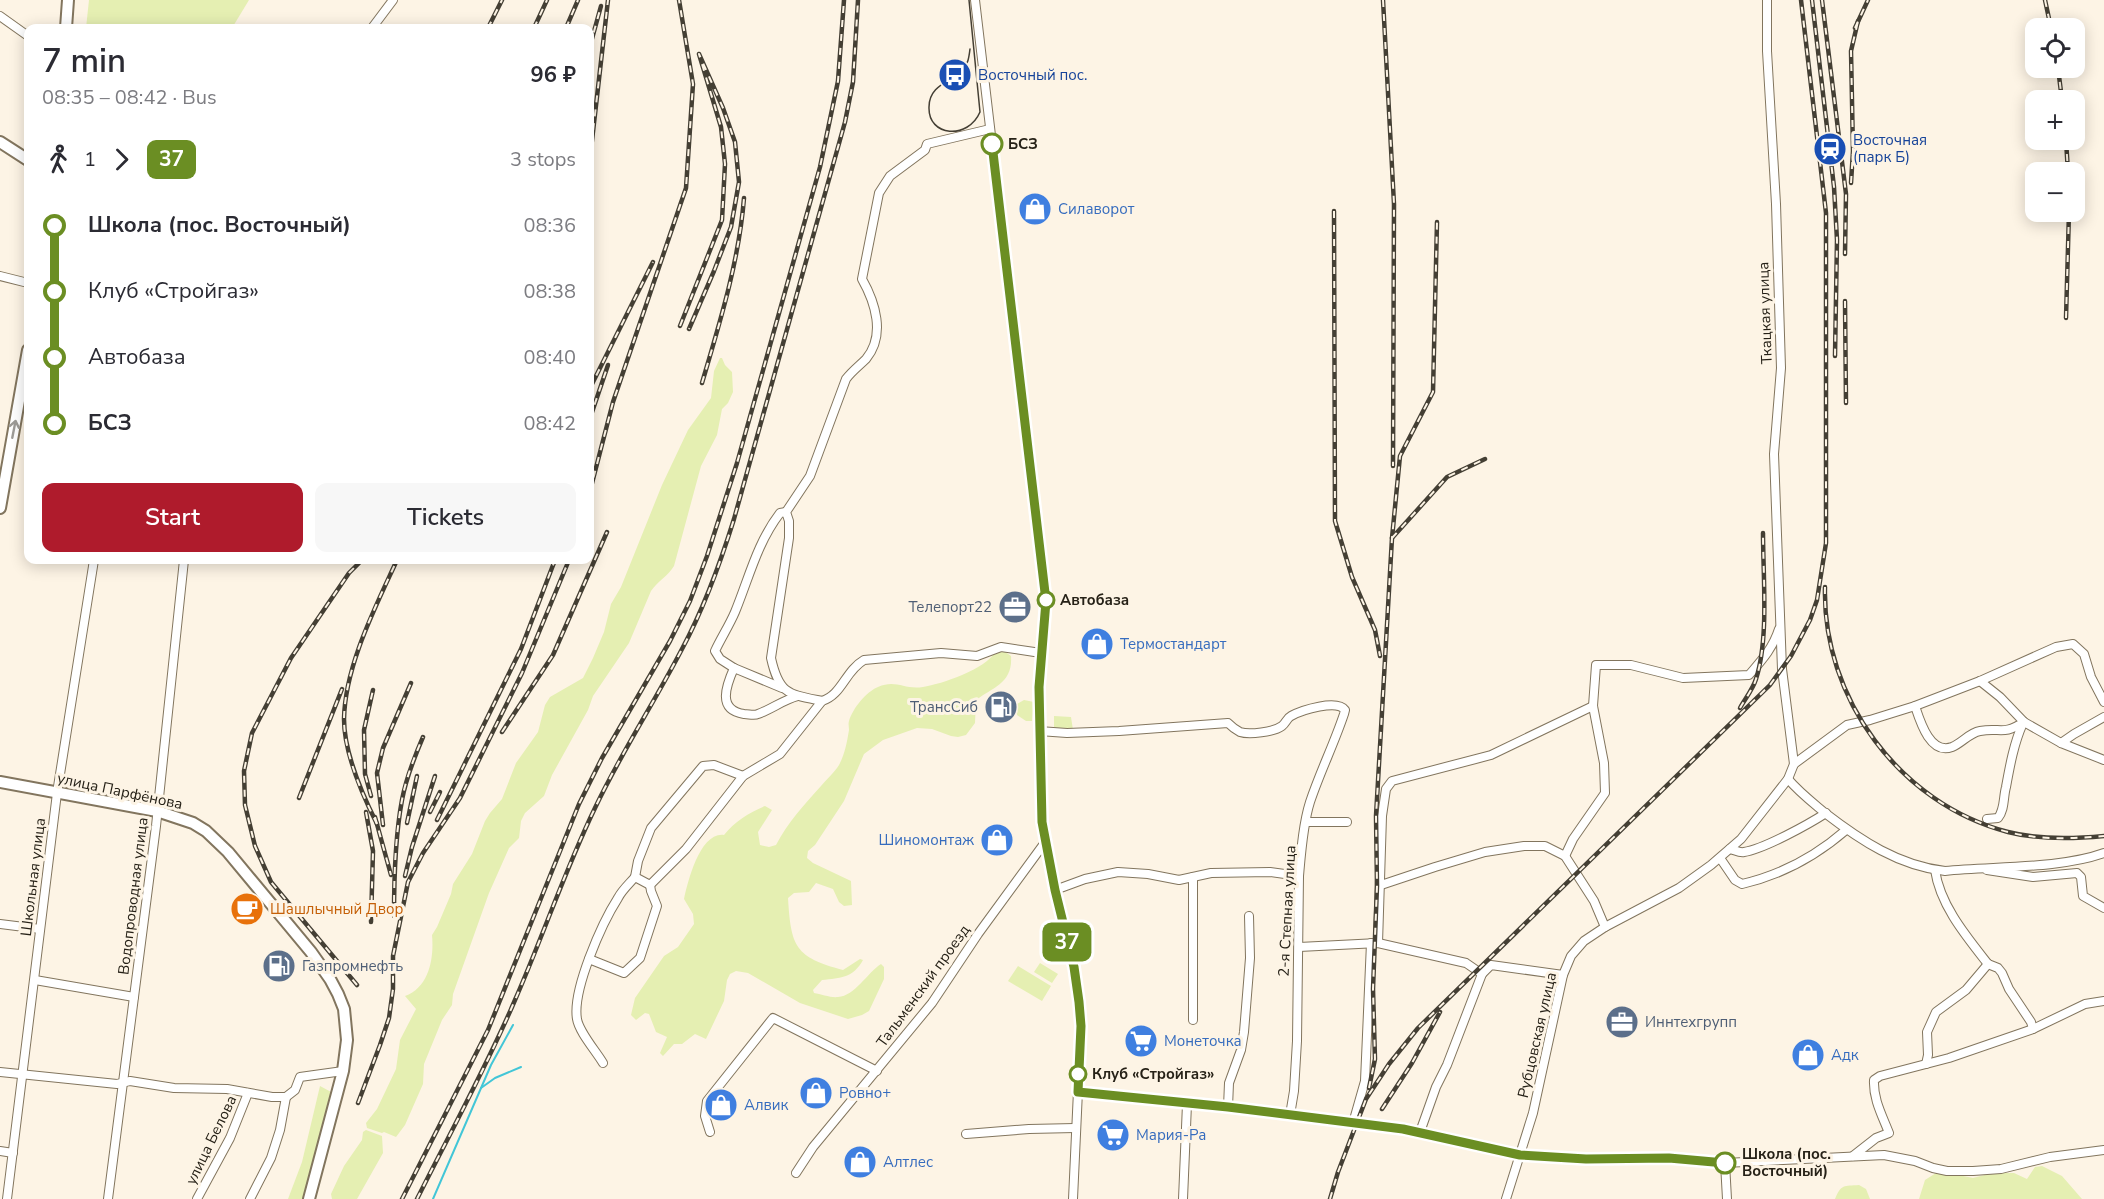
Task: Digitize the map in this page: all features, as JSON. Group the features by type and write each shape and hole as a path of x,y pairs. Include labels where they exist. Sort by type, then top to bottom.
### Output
{"main road":[{"path":"66,24 68,0"},
{"path":"0,142 24,157"},
{"path":"0,508 24,373"},
{"name":"улица Парфёнова","path":"0,782 157,811 193,823 217,841 311,952 338,994 347,1025 347,1049 309,1199"}],"street":[{"path":"375,24 393,0"},
{"path":"975,0 1046,601 1041,653 1039,731 1042,822 1055,890 1074,967 1081,1026 1073,1199"},
{"name":"Ткацкая улица","path":"1767,0 1767,51 1776,204 1780,368 1774,454 1782,669 1794,764"},
{"path":"0,16 24,33"},
{"path":"990,129 927,144 925,150 883,183 873,215 861,279 870,294 876,315 877,330 874,345 866,358 853,369 846,379 810,476 786,512 780,513 774,521 756,553 734,614 715,651 720,659 734,668 798,696 822,701 830,699 853,666 864,660 941,653 977,656 1001,647 1041,653"},
{"path":"0,276 24,282"},
{"path":"782,688 774,674 771,658 789,538 789,521 786,512"},
{"name":"Школьная улица","path":"6,1199 57,793 93,564"},
{"name":"Водопроводная улица","path":"108,1199 157,811 184,564"},
{"name":"Ткацкая улица","path":"1593,706 1596,666 1631,665 1683,678 1749,675 1765,658 1781,625"},
{"path":"1794,764 1847,724 1870,720 1915,706 1980,681 2056,647 2073,644 2084,654 2091,677 2104,702"},
{"path":"734,668 727,683 726,696 729,707 734,712 756,716 784,700 798,696"},
{"path":"1980,681 2024,722 2061,743 2104,760"},
{"path":"650,885 686,849 743,776 780,754 822,701"},
{"name":"2-я Степная улица","path":"1039,731 1067,733 1119,731 1228,723 1239,732 1260,733 1282,726 1288,717 1305,710 1340,705 1345,710 1309,805 1306,822 1299,876 1297,1041 1290,1115"},
{"path":"1353,1123 1365,1081 1374,943 1381,885 1384,797 1392,781 1491,755 1593,706 1604,763 1605,793 1573,839 1565,856"},
{"path":"1915,706 1920,723 1932,741 1944,748 1951,747 1977,731 2004,731 2024,722"},
{"path":"2061,743 2104,717"},
{"path":"1987,819 1998,818 2003,809 2005,789 2017,737 2024,722"},
{"name":"Рубцовская улица","path":"1506,1199 1533,1113 1563,975 1571,956 1584,941 1605,927 1679,888 1720,858 1741,839 1788,779 1794,764"},
{"path":"603,1063 577,1018 580,989 603,926 618,897 635,877 638,861 651,828 703,766 714,765 743,776"},
{"path":"1788,779 1798,791 1846,830 1874,847 1935,870 2051,863 2093,857 2104,853"},
{"path":"1730,849 1741,853 1754,849 1811,823 1826,813"},
{"path":"1306,822 1347,822"},
{"path":"1720,858 1735,880 1742,884 1775,873 1808,858 1846,830"},
{"name":"Тальменский проезд","path":"796,1173 813,1147 932,1003 978,934 1046,841"},
{"path":"1381,885 1485,852 1524,846 1545,846 1565,856 1594,901 1605,927"},
{"path":"1978,869 2033,877 2077,873 2081,877 2084,896 2104,908"},
{"path":"1935,870 1936,882 1946,904 1988,964 1998,968 2002,973 2033,1029"},
{"path":"1055,890 1085,879 1118,872 1148,874 1179,880 1211,873 1270,872 1299,876"},
{"path":"635,877 650,885"},
{"path":"1193,877 1193,1020"},
{"path":"590,959 624,973 640,958 657,906 650,885"},
{"path":"1228,1107 1229,1083 1241,1050 1244,1032 1250,958 1249,915"},
{"path":"0,924 40,929"},
{"path":"1299,946 1374,943 1466,963 1482,974"},
{"path":"1926,1064 1927,1032 1935,1012 1966,990 1988,964"},
{"path":"1420,1132 1482,974 1491,965 1563,975"},
{"path":"35,980 134,998"},
{"path":"1853,1156 1876,1138 1889,1133 1875,1096 1874,1080 1880,1076 1949,1058 2033,1029 2085,1004 2104,1001"},
{"path":"710,1132 705,1116 707,1101 772,1018 877,1071"},
{"path":"0,1072 123,1083 130,1081 174,1088 226,1089 272,1097 286,1096 295,1090 300,1077 343,1071"},
{"path":"1078,1092 1228,1107 1353,1123 1420,1132 1520,1155 1586,1159 1669,1158 1725,1163 1853,1156 1896,1157 1940,1169 1973,1172 2001,1169 2050,1157 2104,1150"},
{"name":"улица Белова","path":"197,1199 230,1138 249,1093"},
{"path":"250,1199 271,1158 280,1130 286,1096"},
{"path":"1183,1199 1187,1104"},
{"path":"966,1134 1076,1128"},
{"path":"0,1151 13,1153"},
{"path":"1725,1163 1727,1199"}],"green space":[{"path":"89,0 249,0 234,24 86,24"},
{"path":"720,358 732,372 733,392 722,409 717,435 701,466 674,566 651,591 629,643 593,696 588,710 552,775 544,796 525,813 521,821 519,838 509,848 489,893 453,994 452,1005 442,1020 424,1064 423,1084 405,1125 396,1137 367,1128 366,1123 377,1109 396,1069 400,1040 416,1009 405,996 420,986 429,970 432,935 451,894 453,884 472,854 485,821 502,799 516,763 538,732 545,705 550,697 583,678 604,632 611,604 621,587 662,485 688,430 711,398 714,371"},
{"path":"1004,651 1011,656 1009,672 1001,683 976,700 975,723 966,735 951,736 932,729 917,728 883,740 864,754 844,801 815,845 808,851 807,858 851,881 852,905 844,906 839,902 833,889 816,883 809,892 794,893 788,898 794,939 805,954 843,970 860,959 863,960 851,974 841,978 822,980 813,990 814,993 832,997 844,996 881,964 884,967 884,979 869,1011 848,1019 800,1003 748,973 736,971 730,974 727,980 724,1001 706,1039 695,1034 682,1044 674,1044 663,1056 660,1053 667,1037 656,1032 649,1014 645,1013 636,1020 631,1015 635,998 664,956 678,947 694,924 693,914 684,899 696,859 708,841 716,836 724,835 743,818 765,806 772,810 758,832 760,845 769,847 776,845 797,814 839,765 846,748 851,716 860,701 869,693 878,687 890,684 916,688 941,683 973,670 995,652"},
{"path":"1024,700 1034,702 1032,721 1026,721 1017,715 1017,704"},
{"path":"1054,716 1071,717 1073,730 1054,727"},
{"path":"1040,963 1058,974 1052,983 1034,972"},
{"path":"1018,966 1051,986 1042,1001 1008,981"},
{"path":"320,1086 333,1093 303,1199 288,1199 302,1162"},
{"path":"366,1130 382,1136 383,1153 357,1199 332,1199 331,1194 344,1166 362,1140 363,1132"},
{"path":"2042,1166 2062,1176 2082,1199 1919,1199 1925,1180 1936,1173 1944,1172 1973,1178 1992,1173 2014,1173 2027,1179 2035,1167"},
{"path":"1859,1185 1866,1189 1870,1199 1835,1199 1844,1187"}],"waterway":[{"path":"433,1199 491,1065 513,1025"},
{"path":"481,1088 495,1078 521,1067"}],"tram line":[{"path":"969,0 980,112 967,127 958,131 942,129 930,117 929,107 932,94 964,69 970,49"}],"railway":[{"path":"490,24 502,0"},
{"path":"536,24 547,0"},
{"path":"568,24 578,0"},
{"path":"594,123 608,0"},
{"path":"594,476 613,402 686,188 693,84 679,0"},
{"path":"402,1199 488,1030 579,804 602,758 670,641 690,601 707,556 737,463 820,167 838,81 844,0"},
{"path":"417,1199 504,1025 595,808 690,633 717,569 734,519 845,122 853,82 858,0"},
{"path":"1383,0 1394,204 1393,466"},
{"path":"1330,1199 1366,1099 1389,1064 1418,1028 1770,685 1791,656 1810,620 1817,600 1826,543 1826,213 1801,0"},
{"path":"1812,0 1834,187 1837,240 1835,356"},
{"path":"1822,0 1846,194 1845,254"},
{"path":"1855,28 1868,0"},
{"path":"2045,0 2049,18"},
{"path":"594,31 601,6"},
{"path":"1851,183 1853,151 1851,51 1858,21"},
{"path":"680,326 722,220 725,164 721,127 699,54 735,142 739,182 731,227 689,329"},
{"path":"2059,78 2061,90"},
{"path":"2067,150 2067,162"},
{"path":"702,383 733,268 744,198"},
{"path":"1334,211 1335,521 1352,577 1375,630 1380,656"},
{"path":"1369,1088 1375,1059 1373,989 1377,886 1376,816 1392,538 1400,456 1433,392 1437,222"},
{"path":"2066,318 2069,222"},
{"path":"594,380 653,262"},
{"path":"1845,301 1846,403"},
{"path":"594,406 608,365"},
{"path":"1392,538 1447,477 1485,459"},
{"path":"594,562 607,532"},
{"path":"1740,708 1755,683 1763,645 1763,533"},
{"path":"357,985 271,882 255,846 245,805 244,771 252,733 291,658 349,573 358,564"},
{"path":"377,824 350,759 344,719 355,658 395,564"},
{"path":"437,820 521,649 553,564"},
{"path":"358,1103 389,1018 393,989 393,956 408,882 423,853 460,798 522,673 567,564"},
{"path":"502,732 553,655 593,564"},
{"path":"1825,587 1828,628 1837,668 1853,706 1875,741 1902,771 1933,798 1969,818 2008,832 2056,838 2104,836"},
{"path":"383,825 377,773 383,748 411,683"},
{"path":"299,798 342,689"},
{"path":"371,796 365,774 364,730 373,690"},
{"path":"394,916 395,858 400,814 408,776 423,737"},
{"path":"407,823 417,776"},
{"path":"405,876 435,776"},
{"path":"430,812 440,792"},
{"path":"366,812 373,851 371,922"},
{"path":"375,817 391,875"},
{"path":"1382,1109 1412,1063 1440,1012"}],"bus line":[{"name":"37","path":"992,144 1046,601 1039,687 1042,822 1055,890 1074,967 1079,1002 1081,1026 1078,1092 1228,1107 1403,1129 1520,1155 1586,1159 1669,1158 1725,1163"}],"place":[{"name":"Восточный пос.","path":"955,75"},
{"name":"БСЗ","path":"992,144"},
{"name":"Восточная (парк Б)","path":"1830,149"},
{"name":"Силаворот","path":"1035,209"},
{"name":"Автобаза","path":"1046,600"},
{"name":"Телепорт22","path":"1015,607"},
{"name":"Термостандарт","path":"1097,644"},
{"name":"ТрансСиб","path":"1001,707"},
{"name":"Шиномонтаж","path":"997,840"},
{"name":"Шашлычный Двор","path":"247,909"},
{"name":"Газпромнефть","path":"279,966"},
{"name":"Иннтехгрупп","path":"1622,1022"},
{"name":"Монеточка","path":"1141,1041"},
{"name":"Адк","path":"1808,1055"},
{"name":"Клуб «Стройгаз»","path":"1078,1074"},
{"name":"Ровно+","path":"816,1093"},
{"name":"Алвик","path":"721,1105"},
{"name":"Мария-Ра","path":"1113,1135"},
{"name":"Алтлес","path":"860,1162"},
{"name":"Школа (пос. Восточный)","path":"1725,1163"}]}
